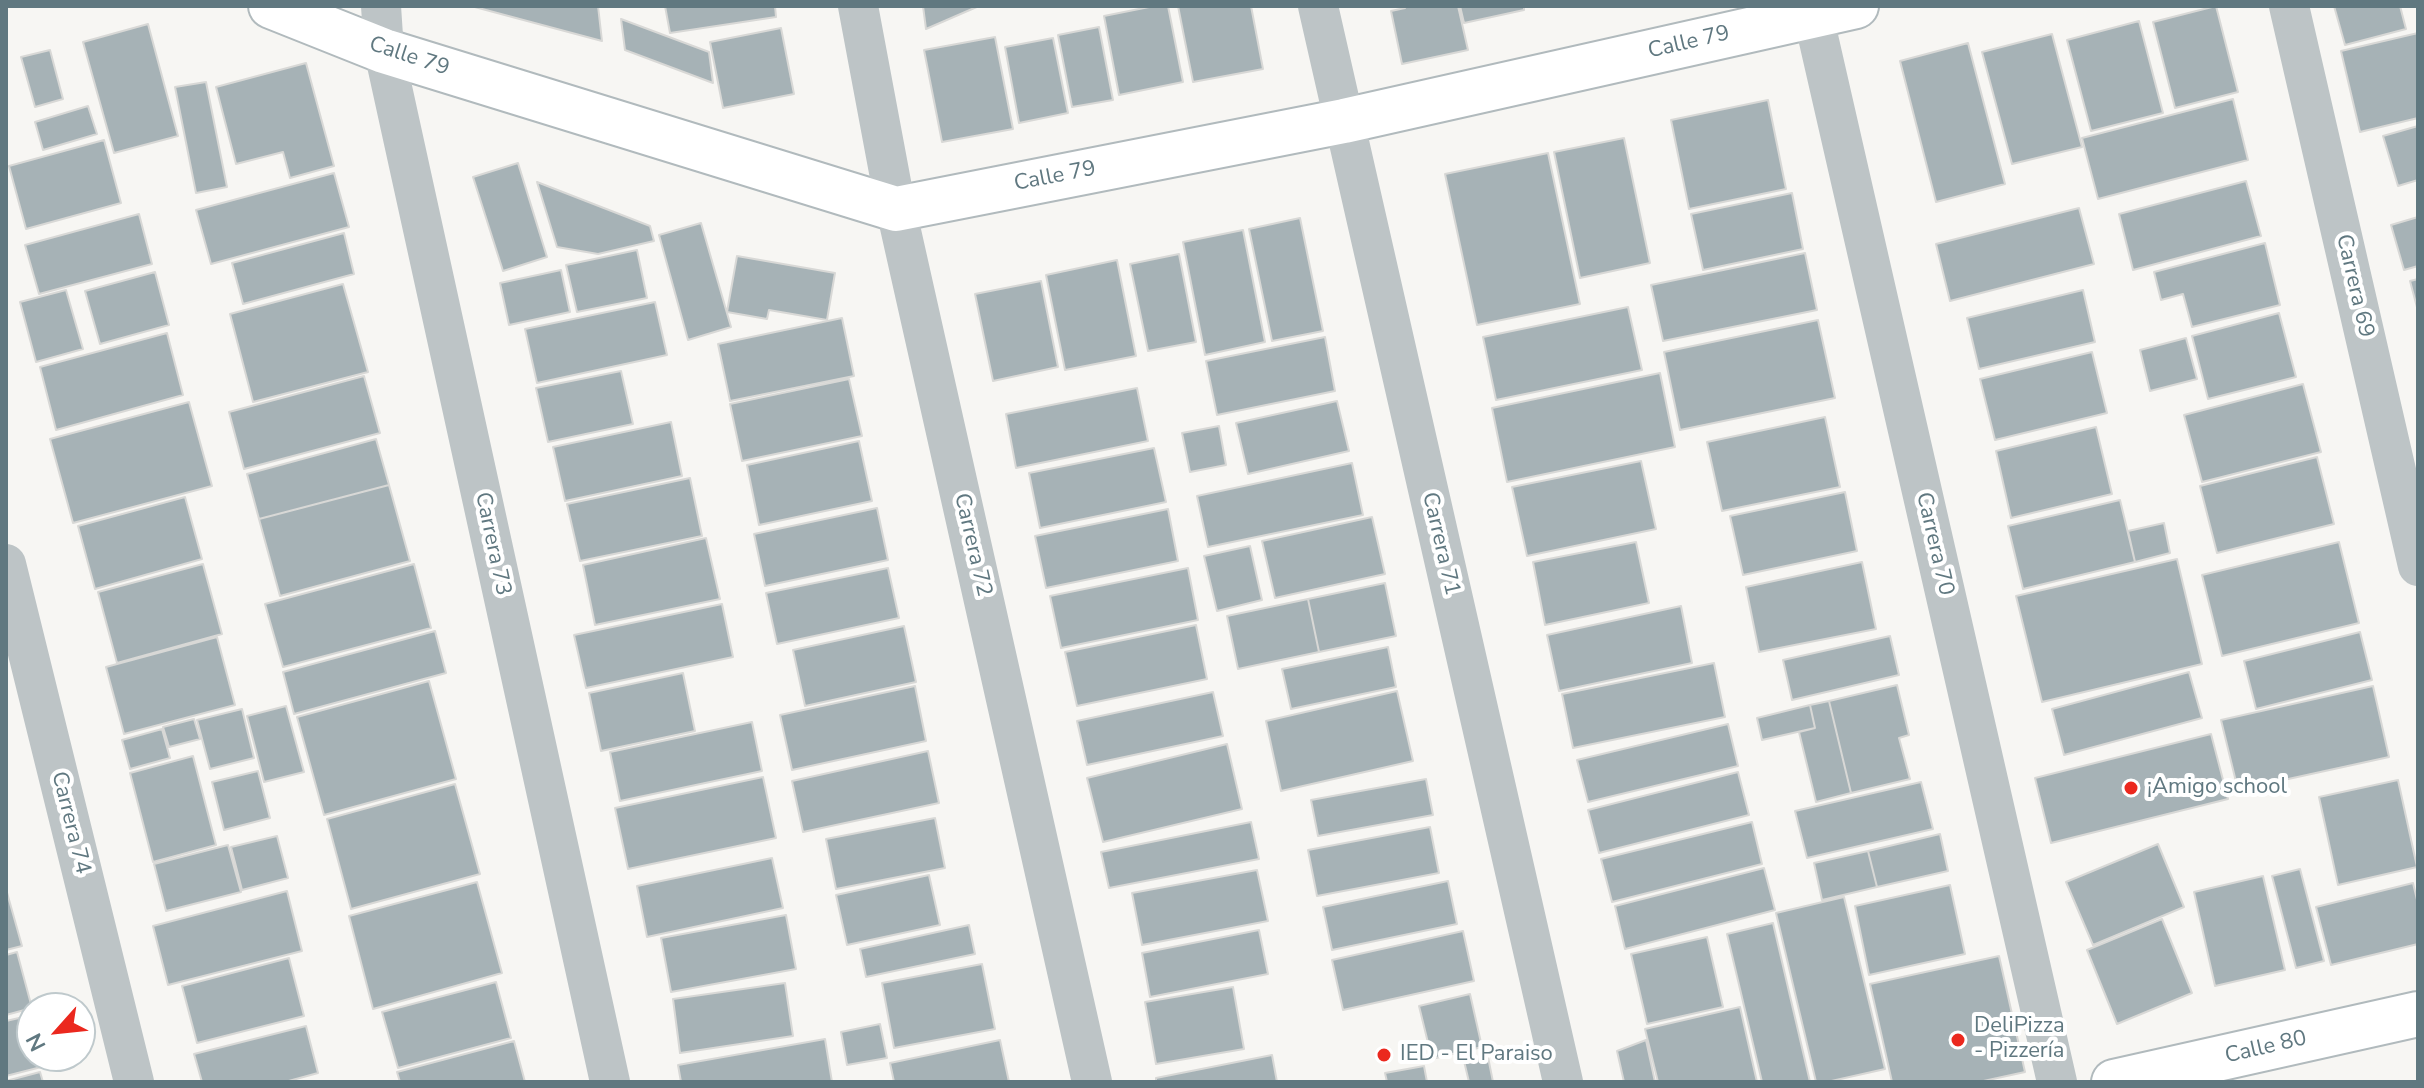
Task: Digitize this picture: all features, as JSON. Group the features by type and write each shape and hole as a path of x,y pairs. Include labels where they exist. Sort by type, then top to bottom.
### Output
{"street":[{"name":"Calle 79","path":"271,6 384,51 896,209 1344,121 1812,11 1856,6"},
{"name":"Carrera 73","path":"381,6 384,51 610,1082"},
{"name":"Carrera 72","path":"858,6 896,209 1092,1082"},
{"name":"Carrera 71","path":"1318,6 1563,1082"},
{"name":"Carrera 69","path":"2289,6 2418,566"},
{"name":"Carrera 70","path":"1812,11 2057,1082"},
{"name":"Carrera 74","path":"6,564 134,1082"},
{"name":"Calle 80","path":"2114,1082 2418,1014"}],"building":[{"path":"471,6 598,6 602,41"},
{"path":"665,6 775,6 776,17 670,33"},
{"path":"923,6 979,6 926,29"},
{"path":"1168,6 1183,82 1119,95 1104,16"},
{"path":"1178,6 1251,6 1263,69 1193,82"},
{"path":"1405,6 1458,6 1468,50 1402,64 1391,11"},
{"path":"1460,6 1524,6 1524,10 1464,23"},
{"path":"2216,6 2238,92 2175,108 2153,22"},
{"path":"2334,6 2400,6 2406,29 2345,45"},
{"path":"621,19 709,52 713,83 625,50"},
{"path":"2139,21 2163,113 2091,131 2067,40"},
{"path":"148,24 178,136 114,153 83,42"},
{"path":"1099,27 1113,100 1072,107 1058,35"},
{"path":"781,28 794,94 723,108 710,42"},
{"path":"2418,33 2418,118 2360,132 2341,51"},
{"path":"2052,34 2082,147 2012,164 1982,52"},
{"path":"995,37 1013,129 942,142 924,50"},
{"path":"1053,38 1068,113 1019,123 1005,47"},
{"path":"1968,43 2005,184 1936,202 1900,61"},
{"path":"50,50 63,99 35,107 21,57"},
{"path":"306,63 334,166 290,178 283,152 236,164 216,87"},
{"path":"206,82 227,187 196,193 175,87"},
{"path":"2233,99 2248,160 2098,199 2082,138"},
{"path":"1768,100 1786,189 1689,209 1671,120"},
{"path":"88,106 97,134 43,150 35,122"},
{"path":"2418,126 2418,180 2398,186 2383,136"},
{"path":"1624,138 1650,263 1580,278 1554,152"},
{"path":"104,140 121,203 26,229 9,166"},
{"path":"1548,153 1580,304 1477,325 1445,174"},
{"path":"518,163 547,257 503,271 473,177"},
{"path":"334,173 349,227 211,264 196,210"},
{"path":"2246,181 2261,236 2133,270 2119,214"},
{"path":"537,182 650,226 654,241 598,254 557,247"},
{"path":"1792,193 1803,249 1703,270 1691,214"},
{"path":"2079,208 2094,264 1950,301 1936,244"},
{"path":"139,214 152,264 39,294 25,245"},
{"path":"2418,217 2418,266 2404,270 2391,225"},
{"path":"1300,218 1323,331 1272,341 1249,229"},
{"path":"701,223 731,327 688,340 659,235"},
{"path":"1243,230 1265,342 1205,355 1183,242"},
{"path":"344,233 354,274 243,304 232,263"},
{"path":"2265,243 2280,305 2192,327 2183,294 2161,300 2154,272"},
{"path":"637,250 647,298 577,312 566,265"},
{"path":"1805,253 1817,310 1663,341 1651,285"},
{"path":"1179,254 1196,342 1148,351 1130,264"},
{"path":"737,256 835,273 827,320 769,310 767,319 727,312"},
{"path":"1117,260 1136,356 1065,370 1046,275"},
{"path":"561,270 570,312 509,325 500,283"},
{"path":"155,272 169,325 100,344 85,291"},
{"path":"2418,279 2418,311 2410,281"},
{"path":"1041,281 1058,367 993,381 975,294"},
{"path":"343,284 368,372 253,402 230,314"},
{"path":"66,290 83,349 36,362 20,302"},
{"path":"2083,290 2095,342 1979,369 1967,318"},
{"path":"655,302 667,355 537,383 525,329"},
{"path":"1628,307 1642,370 1496,400 1483,337"},
{"path":"2279,313 2296,377 2208,399 2192,336"},
{"path":"842,318 854,376 730,401 718,344"},
{"path":"1818,320 1835,398 1680,430 1664,352"},
{"path":"167,333 183,395 56,430 40,367"},
{"path":"1325,337 1335,391 1217,415 1206,361"},
{"path":"2186,338 2197,379 2150,391 2140,350"},
{"path":"2092,352 2107,413 1995,440 1980,379"},
{"path":"621,371 633,424 548,442 536,388"},
{"path":"1660,373 1675,447 1507,482 1492,408"},
{"path":"364,376 380,433 244,469 229,412"},
{"path":"849,379 862,436 742,461 730,404"},
{"path":"2303,384 2321,452 2202,482 2184,415"},
{"path":"1137,388 1148,441 1016,468 1006,414"},
{"path":"1337,401 1349,451 1248,474 1236,423"},
{"path":"189,402 212,486 73,523 50,439"},
{"path":"1825,417 1840,487 1722,511 1707,442"},
{"path":"671,422 682,476 565,501 553,447"},
{"path":"1219,426 1226,465 1190,472 1182,433"},
{"path":"2096,427 2112,494 2011,518 1996,451"},
{"path":"376,439 389,485 259,519 247,474"},
{"path":"859,441 872,501 759,525 747,465"},
{"path":"1154,448 1166,502 1040,528 1029,473"},
{"path":"2317,457 2334,524 2217,553 2200,486"},
{"path":"1641,461 1656,529 1527,556 1512,487"},
{"path":"1352,463 1363,515 1208,547 1197,496"},
{"path":"690,478 702,536 580,561 567,504"},
{"path":"389,485 410,561 280,596 259,519"},
{"path":"1845,492 1857,551 1743,575 1730,516"},
{"path":"185,497 202,559 95,589 78,526"},
{"path":"2120,500 2135,562 2023,589 2008,526"},
{"path":"877,508 888,560 765,586 754,534"},
{"path":"1168,509 1178,561 1046,588 1035,536"},
{"path":"1372,517 1385,574 1275,598 1262,541"},
{"path":"2164,523 2170,553 2135,562 2128,531"},
{"path":"706,538 720,599 595,625 583,565"},
{"path":"1636,542 1649,603 1545,625 1533,562"},
{"path":"2339,542 2359,623 2222,656 2202,575"},
{"path":"1250,546 1262,600 1217,611 1204,556"},
{"path":"2177,559 2202,664 2042,702 2016,596"},
{"path":"1862,562 1876,629 1759,652 1746,587"},
{"path":"203,564 222,634 117,663 98,592"},
{"path":"414,564 431,628 283,667 265,604"},
{"path":"888,568 899,618 777,644 766,593"},
{"path":"1188,568 1198,620 1061,648 1050,596"},
{"path":"1385,583 1396,636 1319,652 1308,599"},
{"path":"1308,599 1319,652 1238,669 1227,616"},
{"path":"722,604 733,657 586,688 574,635"},
{"path":"1681,606 1692,663 1559,691 1547,635"},
{"path":"1196,625 1207,679 1077,706 1065,652"},
{"path":"904,626 916,682 805,706 793,650"},
{"path":"435,631 446,673 294,714 283,672"},
{"path":"2360,632 2372,680 2256,709 2244,661"},
{"path":"1890,636 1899,675 1792,700 1783,660"},
{"path":"217,637 235,705 124,734 106,667"},
{"path":"1388,647 1396,687 1291,709 1282,669"},
{"path":"1714,663 1725,717 1573,748 1562,694"},
{"path":"2189,672 2202,718 2064,755 2052,709"},
{"path":"683,673 695,731 601,751 589,693"},
{"path":"429,681 456,779 324,815 297,717"},
{"path":"1897,685 1909,735 1899,738 1910,779 1851,793 1829,701"},
{"path":"915,686 926,741 792,770 780,715"},
{"path":"2373,686 2389,757 2238,790 2221,720"},
{"path":"1397,691 1413,761 1281,791 1266,721"},
{"path":"1213,692 1223,736 1087,765 1077,721"},
{"path":"1829,701 1851,793 1816,802 1799,732 1815,728 1810,705"},
{"path":"1810,705 1815,728 1762,740 1757,718"},
{"path":"286,706 304,772 264,782 247,716"},
{"path":"242,709 254,758 210,769 197,720"},
{"path":"194,719 200,739 169,747 163,727"},
{"path":"752,722 762,771 620,801 610,752"},
{"path":"1728,724 1738,766 1588,802 1577,760"},
{"path":"162,729 170,758 130,769 122,740"},
{"name":"¡Amigo school","path":"2211,734 2228,799 2051,843 2035,778"},
{"path":"1227,744 1242,809 1103,842 1087,778"},
{"path":"928,751 939,803 803,832 792,781"},
{"path":"193,756 216,845 153,862 130,773"},
{"path":"258,771 270,818 224,830 212,782"},
{"path":"1738,772 1749,815 1599,853 1588,810"},
{"path":"763,777 776,838 628,869 615,808"},
{"path":"1426,779 1433,815 1318,836 1311,800"},
{"path":"2398,780 2417,867 2338,885 2319,797"},
{"path":"1921,782 1933,829 1807,858 1795,811"},
{"path":"455,784 480,874 351,909 327,819"},
{"path":"935,818 945,868 836,889 826,839"},
{"path":"1251,822 1259,859 1109,888 1101,852"},
{"path":"1752,822 1762,864 1612,902 1601,859"},
{"path":"1430,827 1439,873 1317,896 1308,850"},
{"path":"1940,834 1948,871 1877,887 1868,851"},
{"path":"277,836 288,878 242,890 231,847"},
{"path":"2158,844 2184,907 2093,945 2066,882"},
{"path":"228,845 241,892 166,911 154,864"},
{"path":"1868,851 1877,887 1822,900 1814,863"},
{"path":"772,858 783,908 647,937 637,886"},
{"path":"1764,868 1775,910 1625,949 1615,906"},
{"path":"2300,869 2324,961 2296,968 2272,876"},
{"path":"1257,870 1268,921 1142,945 1132,893"},
{"path":"929,875 940,925 847,945 836,895"},
{"path":"2263,876 2285,970 2215,986 2194,892"},
{"path":"1448,881 1457,924 1332,950 1323,907"},
{"path":"477,882 502,973 373,1009 349,916"},
{"path":"2413,883 2418,904 2418,944 2331,965 2316,907"},
{"path":"1950,885 1965,954 1869,975 1855,906"},
{"path":"6,889 22,946 6,950"},
{"path":"287,891 302,951 168,985 153,926"},
{"path":"1844,897 1885,1069 1816,1082 1776,913"},
{"path":"786,915 796,969 671,992 661,938"},
{"path":"2162,919 2192,993 2117,1024 2087,950"},
{"path":"1773,923 1810,1082 1762,1082 1727,934"},
{"path":"969,925 975,954 866,977 860,949"},
{"path":"1259,930 1268,974 1150,997 1142,953"},
{"path":"1463,931 1474,981 1343,1010 1332,960"},
{"path":"1707,937 1723,1007 1647,1024 1631,954"},
{"path":"17,952 28,992 16,992 16,1012 6,1015 6,955"},
{"path":"1999,956 2025,1072 1979,1082 1892,1082 1870,984"},
{"path":"289,958 304,1016 197,1043 182,986"},
{"path":"982,964 995,1029 894,1048 882,983"},
{"path":"496,982 511,1038 398,1068 382,1012"},
{"path":"785,983 793,1036 680,1053 673,999"},
{"path":"1233,987 1244,1049 1156,1064 1145,1002"},
{"path":"1470,994 1482,1047 1432,1059 1419,1006"},
{"path":"1740,1007 1757,1082 1658,1082 1645,1029"},
{"path":"16,1019 16,1072 22,1072 6,1076 6,1021"},
{"path":"880,1024 887,1058 847,1065 841,1032"},
{"path":"306,1026 318,1073 285,1082 202,1082 194,1054"},
{"path":"825,1039 832,1082 681,1082 678,1065"},
{"path":"1000,1040 1009,1082 894,1082 890,1063"},
{"path":"1646,1040 1655,1082 1624,1082 1617,1051"},
{"path":"514,1041 525,1082 400,1082 397,1072"},
{"path":"1272,1055 1277,1082 1156,1082 1156,1078"},
{"path":"1488,1057 1493,1082 1469,1082 1464,1061"},
{"path":"1424,1066 1427,1082 1387,1082 1385,1073"},
{"path":"40,1072 43,1082 6,1082"}],"place":[{"name":"¡Amigo school","path":"2131,788"},
{"name":"DeliPizza - Pizzería","path":"1958,1040"},
{"name":"IED - El Paraiso","path":"1384,1055"}]}
